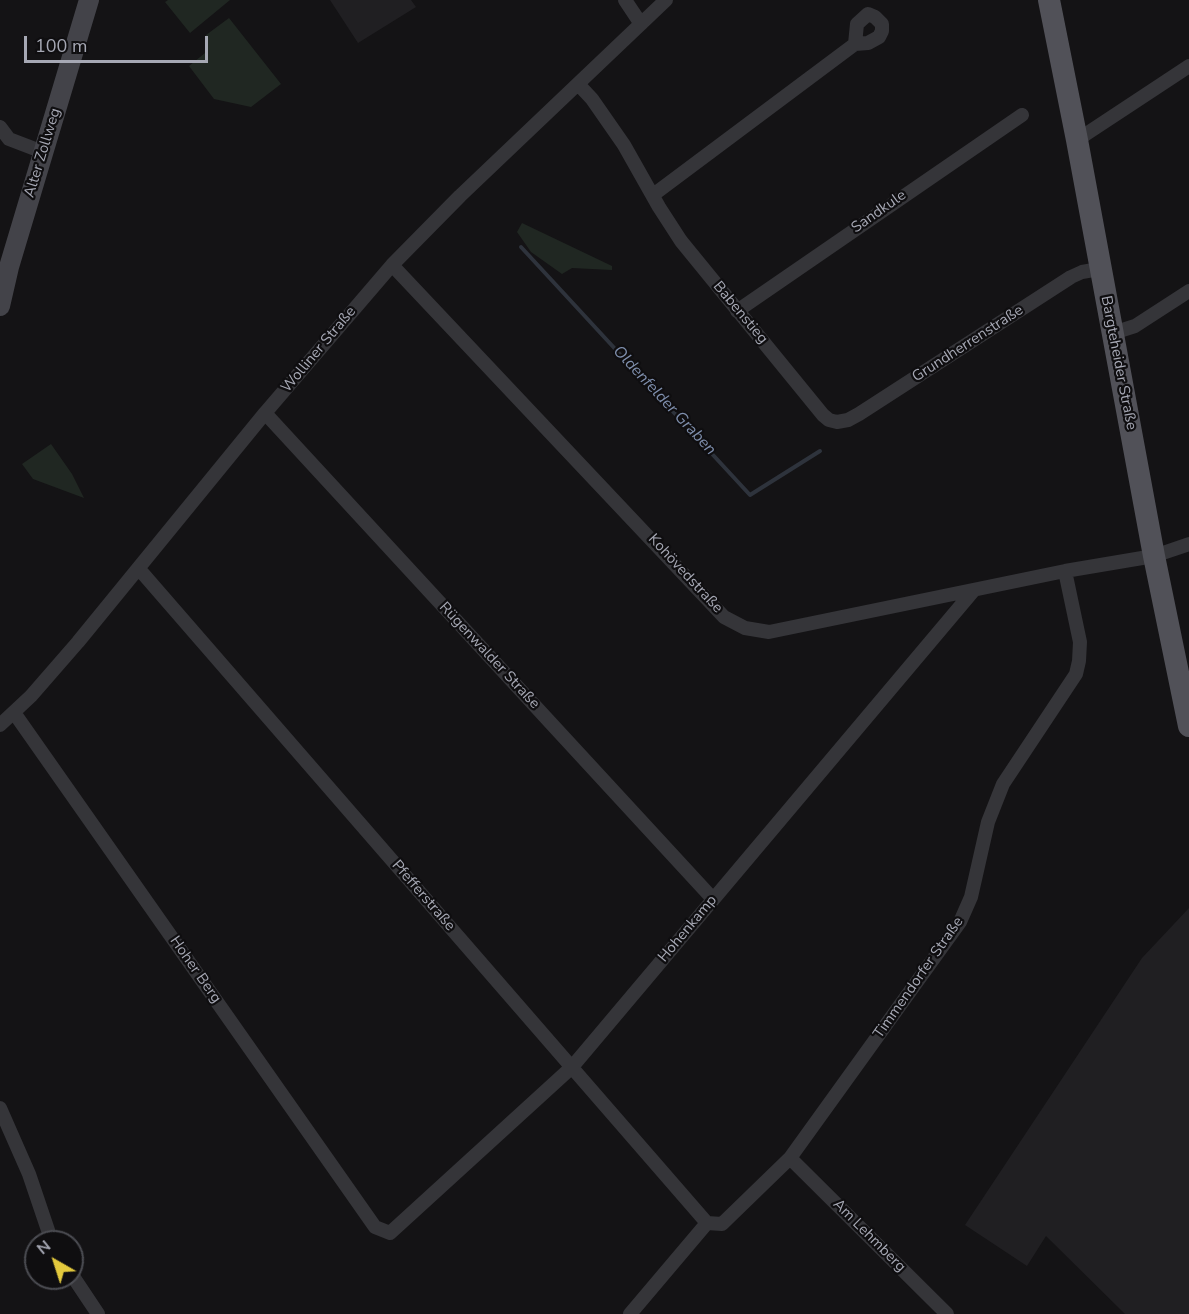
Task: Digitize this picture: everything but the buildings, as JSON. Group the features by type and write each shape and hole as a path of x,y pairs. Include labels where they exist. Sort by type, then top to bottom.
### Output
{"main road":[{"name":"Bargteheider Straße","path":"1048,0 1077,140 1154,556 1189,726"}],"street":[{"name":"Alter Zollweg","path":"0,306 9,267 89,0"},
{"path":"625,0 641,24"},
{"name":"Wolliner Straße","path":"0,725 15,714 139,569 265,414 392,265 460,196 666,0"},
{"path":"653,195 855,44"},
{"path":"1077,140 1189,66"},
{"name":"Babenstieg","path":"578,84 592,99 617,136 681,242 823,415 837,422"},
{"name":"Sandkule","path":"737,310 1022,115"},
{"path":"0,127 9,139 43,152"},
{"name":"Kohövedstraße","path":"392,265 724,616 745,628 769,632 1065,571 1154,556 1189,544"},
{"name":"Grundherrenstraße","path":"837,422 848,420 859,414 1071,277 1082,272 1100,269"},
{"path":"1113,333 1135,326 1189,291"},
{"name":"Rügenwalder Straße","path":"265,414 713,899"},
{"name":"Pfefferstraße","path":"139,569 707,1223"},
{"name":"Timmendorfer Straße","path":"630,1314 707,1223 722,1224 790,1158 960,922 971,897 988,822 1003,784 1076,674 1080,642 1065,571"},
{"name":"Hohenkamp","path":"375,1227 390,1233 572,1067 974,590"},
{"name":"Hoher Berg","path":"15,714 375,1227"},
{"path":"0,1108 28,1174 48,1230"},
{"name":"Am Lehmberg","path":"790,1158 947,1314"},
{"path":"82,1290 98,1314"}],"shaded area":[{"path":"168,0 230,0 190,33 165,2"},
{"path":"330,0 411,0 416,7 358,43"},
{"path":"229,18 281,84 251,107 214,99 189,66 205,53 206,35"},
{"path":"522,223 612,266 612,270 572,268 562,274 531,252 517,232"},
{"path":"51,444 72,474 84,498 33,479 22,464"},
{"path":"1189,908 1189,1314 1125,1314 1046,1236 1027,1266 965,1225 1142,958"}],"waterway":[{"name":"Oldenfelder Graben","path":"521,247 750,495 820,451"}]}
